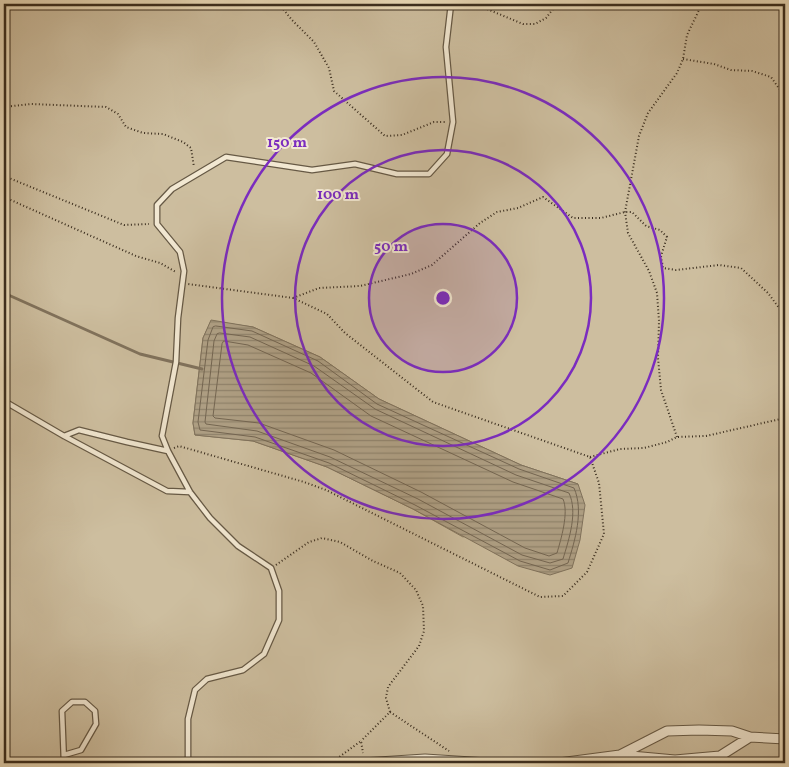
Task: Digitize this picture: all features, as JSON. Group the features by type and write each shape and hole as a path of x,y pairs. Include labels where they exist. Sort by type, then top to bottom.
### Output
{"street":[{"path":"620,755 667,731 732,731 750,737 785,739"},
{"path":"511,763 559,763 620,755 675,760 720,756 750,737"},
{"path":"364,763 425,760 487,763"}],"lane":[{"path":"188,763 188,719 195,690 207,679 243,670 264,654 279,620 279,591 271,568 238,546 210,518 190,492 162,436 176,362 178,318 183,275 180,252 157,224 157,204 172,189 226,157 312,170 355,164 397,174 429,174 447,154 453,122 446,48 451,4"},
{"path":"4,401 64,436 167,491 190,492"},
{"path":"64,436 79,430 168,451"},
{"path":"64,755 81,750 96,724 95,711 85,702 72,702 62,712 64,763"}],"path":[{"path":"279,4 314,42 329,68 334,91 385,136 402,134 434,122 453,122"},
{"path":"467,4 482,7 523,24 541,22 557,4"},
{"path":"677,437 661,390 658,358 659,320 657,293 649,271 628,234 625,212 639,136 648,113 677,73 683,59 686,35 702,4"},
{"path":"683,59 714,64 731,70 752,71 771,77 785,97"},
{"path":"4,107 31,104 106,107 118,114 126,127 143,133 163,134 183,142 191,148 192,161 197,174"},
{"path":"4,176 124,225 157,224"},
{"path":"4,197 136,256 160,263 183,275"},
{"path":"293,298 319,288 360,286 412,274 432,265 480,223 497,212 518,208 543,197 573,218 602,218 632,212 646,226 660,230 667,237 661,256 663,268 676,270 719,265 741,268 768,293 785,316"},
{"path":"182,283 293,298 327,314 345,333 433,402 590,456 620,449 644,448 667,442 677,437 706,436 785,418"},
{"path":"168,451 179,446 326,490 540,597 563,596 587,572 604,534 600,482 590,456"},
{"path":"271,568 309,542 322,538 340,542 373,561 400,573 416,590 423,606 424,631 419,646 388,687 386,698 390,712 448,750"},
{"path":"331,763 360,741 390,712"},
{"path":"360,741 364,763"},
{"path":"748,763 785,760"}],"shaded area":[{"path":"4,4 785,4 785,763 4,763","holes":["211,321 253,327 320,357 379,399 521,465 578,484 463,537 413,509 327,467 253,441 195,435 193,423 203,338"]}],"water":[{"path":"211,320 253,327 320,357 379,399 521,465 578,484 585,505 580,540 572,568 550,575 518,566 413,509 327,467 253,441 195,435 193,423 203,338"}],"waterway":[{"path":"4,293 140,354 202,369"}]}
